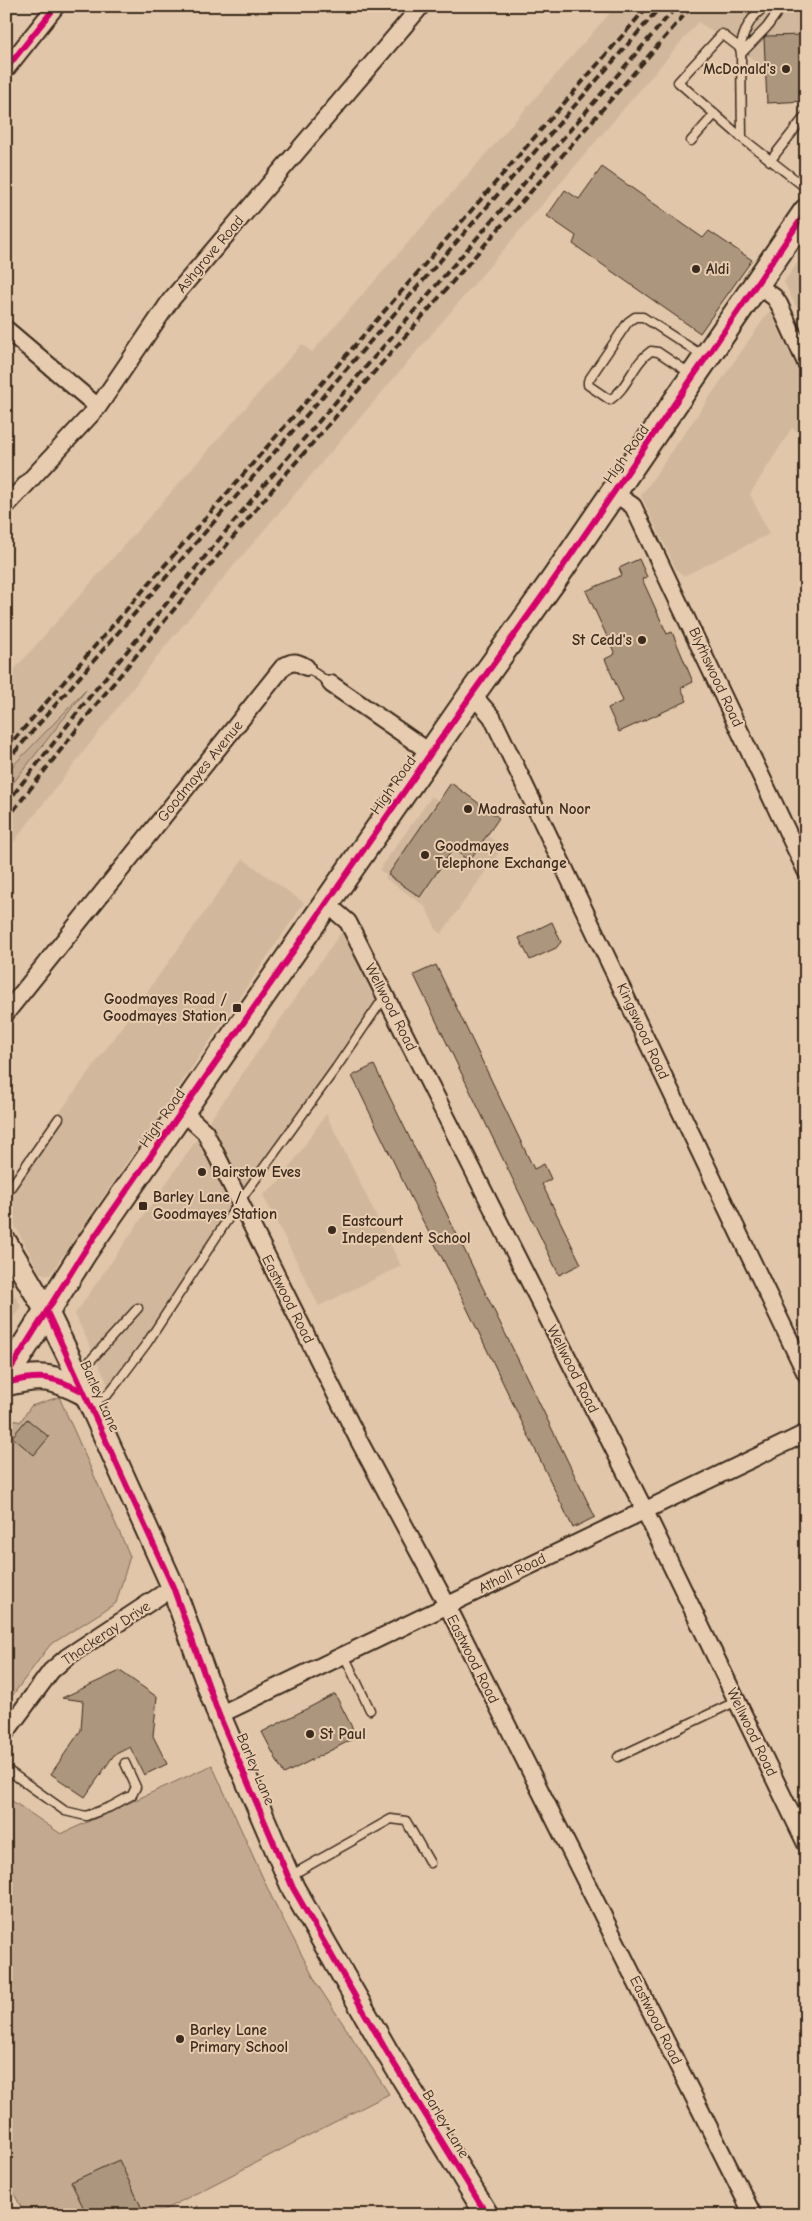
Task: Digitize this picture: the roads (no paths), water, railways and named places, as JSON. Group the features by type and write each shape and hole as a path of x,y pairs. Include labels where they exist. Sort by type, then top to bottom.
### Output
{"main road":[{"name":"High Road","path":"6,1376 84,1252 701,368 806,212"},
{"name":"Barley Lane","path":"6,1243 47,1312 173,1587 219,1715 288,1877 388,2052 487,2215"},
{"path":"6,1383 29,1377 46,1377 61,1380 84,1390"}],"street":[{"path":"6,69 56,6"},
{"name":"Ashgrove Road","path":"6,506 98,407 170,301 421,6"},
{"path":"757,285 774,297 779,304 806,363"},
{"path":"6,329 98,407"},
{"name":"Blythswood Road","path":"614,493 633,506 806,871"},
{"name":"Goodmayes Avenue","path":"6,1013 283,667 291,662 298,662 306,667"},
{"name":"Goodmayes Avenue","path":"331,684 431,753"},
{"name":"Kingswood Road","path":"472,694 492,717 806,1374"},
{"name":"Wellwood Road","path":"326,903 348,922 644,1509 806,1844"},
{"name":"Eastwood Road","path":"182,1111 205,1132 358,1439 447,1605 753,2215"},
{"name":"Atholl Road","path":"219,1715 644,1509 806,1433"},
{"name":"Thackeray Drive","path":"6,1732 51,1671 67,1657 173,1587"}],"lane":[{"path":"742,138 741,51 745,29 758,13 770,6"},
{"path":"741,51 767,28 782,6"},
{"path":"741,51 722,34 678,82 742,138 806,188"},
{"path":"691,141 715,114"},
{"path":"770,161 806,116"},
{"path":"635,316 643,318 701,368 651,351 642,359 616,396 610,400 588,386 588,381 628,322 635,316"},
{"name":"Goodmayes Avenue","path":"306,667 331,684"},
{"path":"138,1308 84,1390 108,1394 117,1384 147,1343 239,1202 336,1068 385,996"},
{"path":"6,1194 59,1118"},
{"path":"344,1655 370,1710"},
{"path":"618,1757 737,1701"},
{"path":"6,1769 65,1811 86,1816 132,1795 136,1787 125,1764"},
{"path":"288,1877 391,1819 406,1821 430,1863"}],"railway":[{"path":"6,749 648,6"},
{"path":"6,762 661,6"},
{"path":"6,804 91,695 264,485 677,6"},
{"path":"6,820 99,701 271,491 692,6"}],"place":[{"name":"McDonald's","path":"786,69"},
{"name":"Aldi","path":"696,269"},
{"name":"St Cedd's","path":"642,640"},
{"name":"Madrasatun Noor","path":"468,809"},
{"name":"Goodmayes Telephone Exchange","path":"425,855"},
{"name":"Goodmayes Road / Goodmayes Station","path":"237,1008"},
{"name":"Bairstow Eves","path":"202,1172"},
{"name":"Barley Lane / Goodmayes Station","path":"143,1206"},
{"name":"Eastcourt Independent School","path":"332,1230"},
{"name":"St Paul","path":"310,1734"},
{"name":"Barley Lane Primary School","path":"180,2039"}]}
